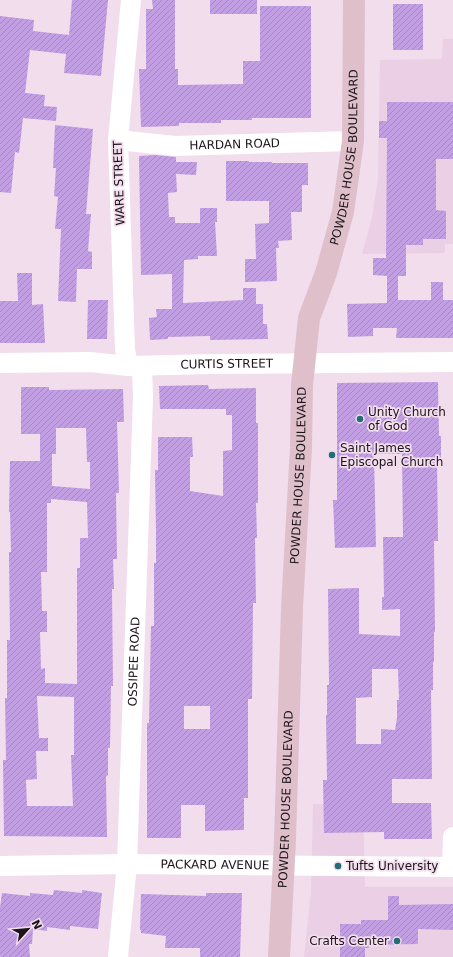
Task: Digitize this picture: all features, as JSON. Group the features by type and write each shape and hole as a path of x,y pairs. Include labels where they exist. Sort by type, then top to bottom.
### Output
{"main road":[{"name":"POWDER HOUSE BOULEVARD","path":"279,957 284,865 292,608 301,448 302,385 309,318 326,272 343,212 353,141 354,0"}],"street":[{"name":"WARE STREET","path":"130,0 118,140 125,349 135,366"},
{"name":"HARDAN ROAD","path":"118,140 174,146 353,141"},
{"name":"CURTIS STREET","path":"0,363 90,362 135,366 453,362"},
{"name":"OSSIPEE ROAD","path":"118,957 127,864 143,405 135,366"},
{"path":"453,837 453,867"},
{"name":"PACKARD AVENUE","path":"0,866 127,864 453,867"}],"shaded area":[{"path":"443,39 453,39 453,244 445,244 445,253 362,254 372,218 378,178 380,60 442,59"},
{"name":"Tufts University","path":"313,804 363,805 365,887 453,887 453,957 304,957 311,892"}],"building":[{"path":"72,0 108,0 101,76 64,73 66,54 30,50 25,93 45,95 44,106 57,107 56,121 23,118 19,153 15,152 11,193 0,192 0,16 34,20 33,31 69,35"},
{"path":"152,0 175,0 175,69 178,69 178,85 243,84 243,61 260,61 260,6 311,6 311,118 252,118 252,120 221,120 221,123 179,123 179,126 141,127 139,69 146,69 146,9 153,9"},
{"path":"210,0 257,0 257,14 210,14"},
{"path":"393,4 423,4 423,50 393,50"},
{"path":"387,102 453,102 453,159 436,159 436,210 446,211 446,239 423,239 423,245 406,245 406,276 398,276 398,300 431,300 431,282 443,282 443,300 453,300 453,338 396,338 397,328 373,328 373,336 348,337 347,304 387,303 387,276 373,275 373,258 386,258 387,138 379,138 379,121 387,121"},
{"path":"55,125 93,129 86,214 91,214 88,251 92,252 92,269 77,269 76,302 58,301 61,229 55,229 58,197 54,196 56,168 53,168"},
{"path":"155,155 176,157 176,162 197,162 196,175 176,174 177,192 168,193 169,217 175,217 175,223 200,223 200,208 217,208 217,222 215,222 217,256 198,256 198,259 184,260 183,303 243,300 243,288 256,288 256,304 263,304 263,324 267,324 268,339 210,340 210,336 168,337 168,339 150,340 149,318 157,317 156,309 172,309 172,274 141,275 139,156"},
{"path":"226,161 308,163 308,185 302,185 302,212 291,212 292,240 278,241 279,248 276,248 277,281 245,282 245,259 256,259 255,224 269,223 269,201 226,201"},
{"path":"17,273 32,273 32,305 43,304 45,343 0,343 0,301 18,301"},
{"path":"88,300 108,300 107,339 87,339"},
{"path":"438,382 441,460 437,460 438,541 434,541 435,632 433,690 431,690 432,779 392,779 392,803 431,803 432,839 384,839 384,832 324,833 323,780 327,780 326,715 327,685 329,685 328,589 359,588 359,634 400,636 400,609 382,610 382,597 384,597 383,537 403,537 402,454 374,454 376,547 335,548 333,500 337,500 337,383","holes":["372,669 398,669 399,700 397,700 395,730 381,729 381,744 356,744 356,698 372,697"]},
{"path":"208,385 209,389 256,388 256,423 258,423 258,503 256,503 257,538 255,538 256,603 253,603 252,699 248,699 248,798 244,798 244,830 205,831 205,805 181,805 181,838 147,838 147,723 149,723 151,626 154,626 154,563 156,563 155,470 158,470 158,437 192,437 193,457 190,457 190,491 223,496 223,451 232,450 232,415 226,415 226,409 160,409 159,386","holes":["184,706 210,706 210,729 184,729"]},
{"path":"21,387 49,387 49,390 123,389 124,422 117,422 119,493 116,493 117,559 113,559 113,686 111,686 110,748 108,748 108,775 106,776 107,837 4,836 3,760 6,760 5,698 7,698 7,640 10,640 10,461 40,461 40,434 21,434","holes":["56,428 86,428 87,462 90,462 90,489 52,486 52,454 56,454","51,499 87,502 88,538 80,538 80,568 77,568 77,684 45,683 45,668 41,669 40,632 47,632 47,611 42,611 41,572 47,572 47,503 51,503","37,696 74,697 74,755 71,755 73,806 27,806 26,780 37,779 36,751 48,751 48,738 39,738"]},
{"path":"54,890 82,893 82,890 102,893 98,929 70,926 70,930 47,927 47,931 33,929 32,944 29,944 30,957 0,957 0,908 2,893 30,896 30,893 53,895"},
{"path":"206,893 242,893 240,957 200,957 200,948 165,948 166,936 141,933 141,894 206,896"},
{"path":"388,896 399,896 399,905 453,904 453,930 418,929 418,944 369,945 369,948 365,948 365,957 340,957 340,924 361,924 361,920 388,920"}],"place":[{"name":"Unity Church of God","path":"360,419"},
{"name":"Saint James Episcopal Church","path":"332,455"},
{"name":"Tufts University","path":"338,866"},
{"name":"Crafts Center","path":"397,941"}]}
